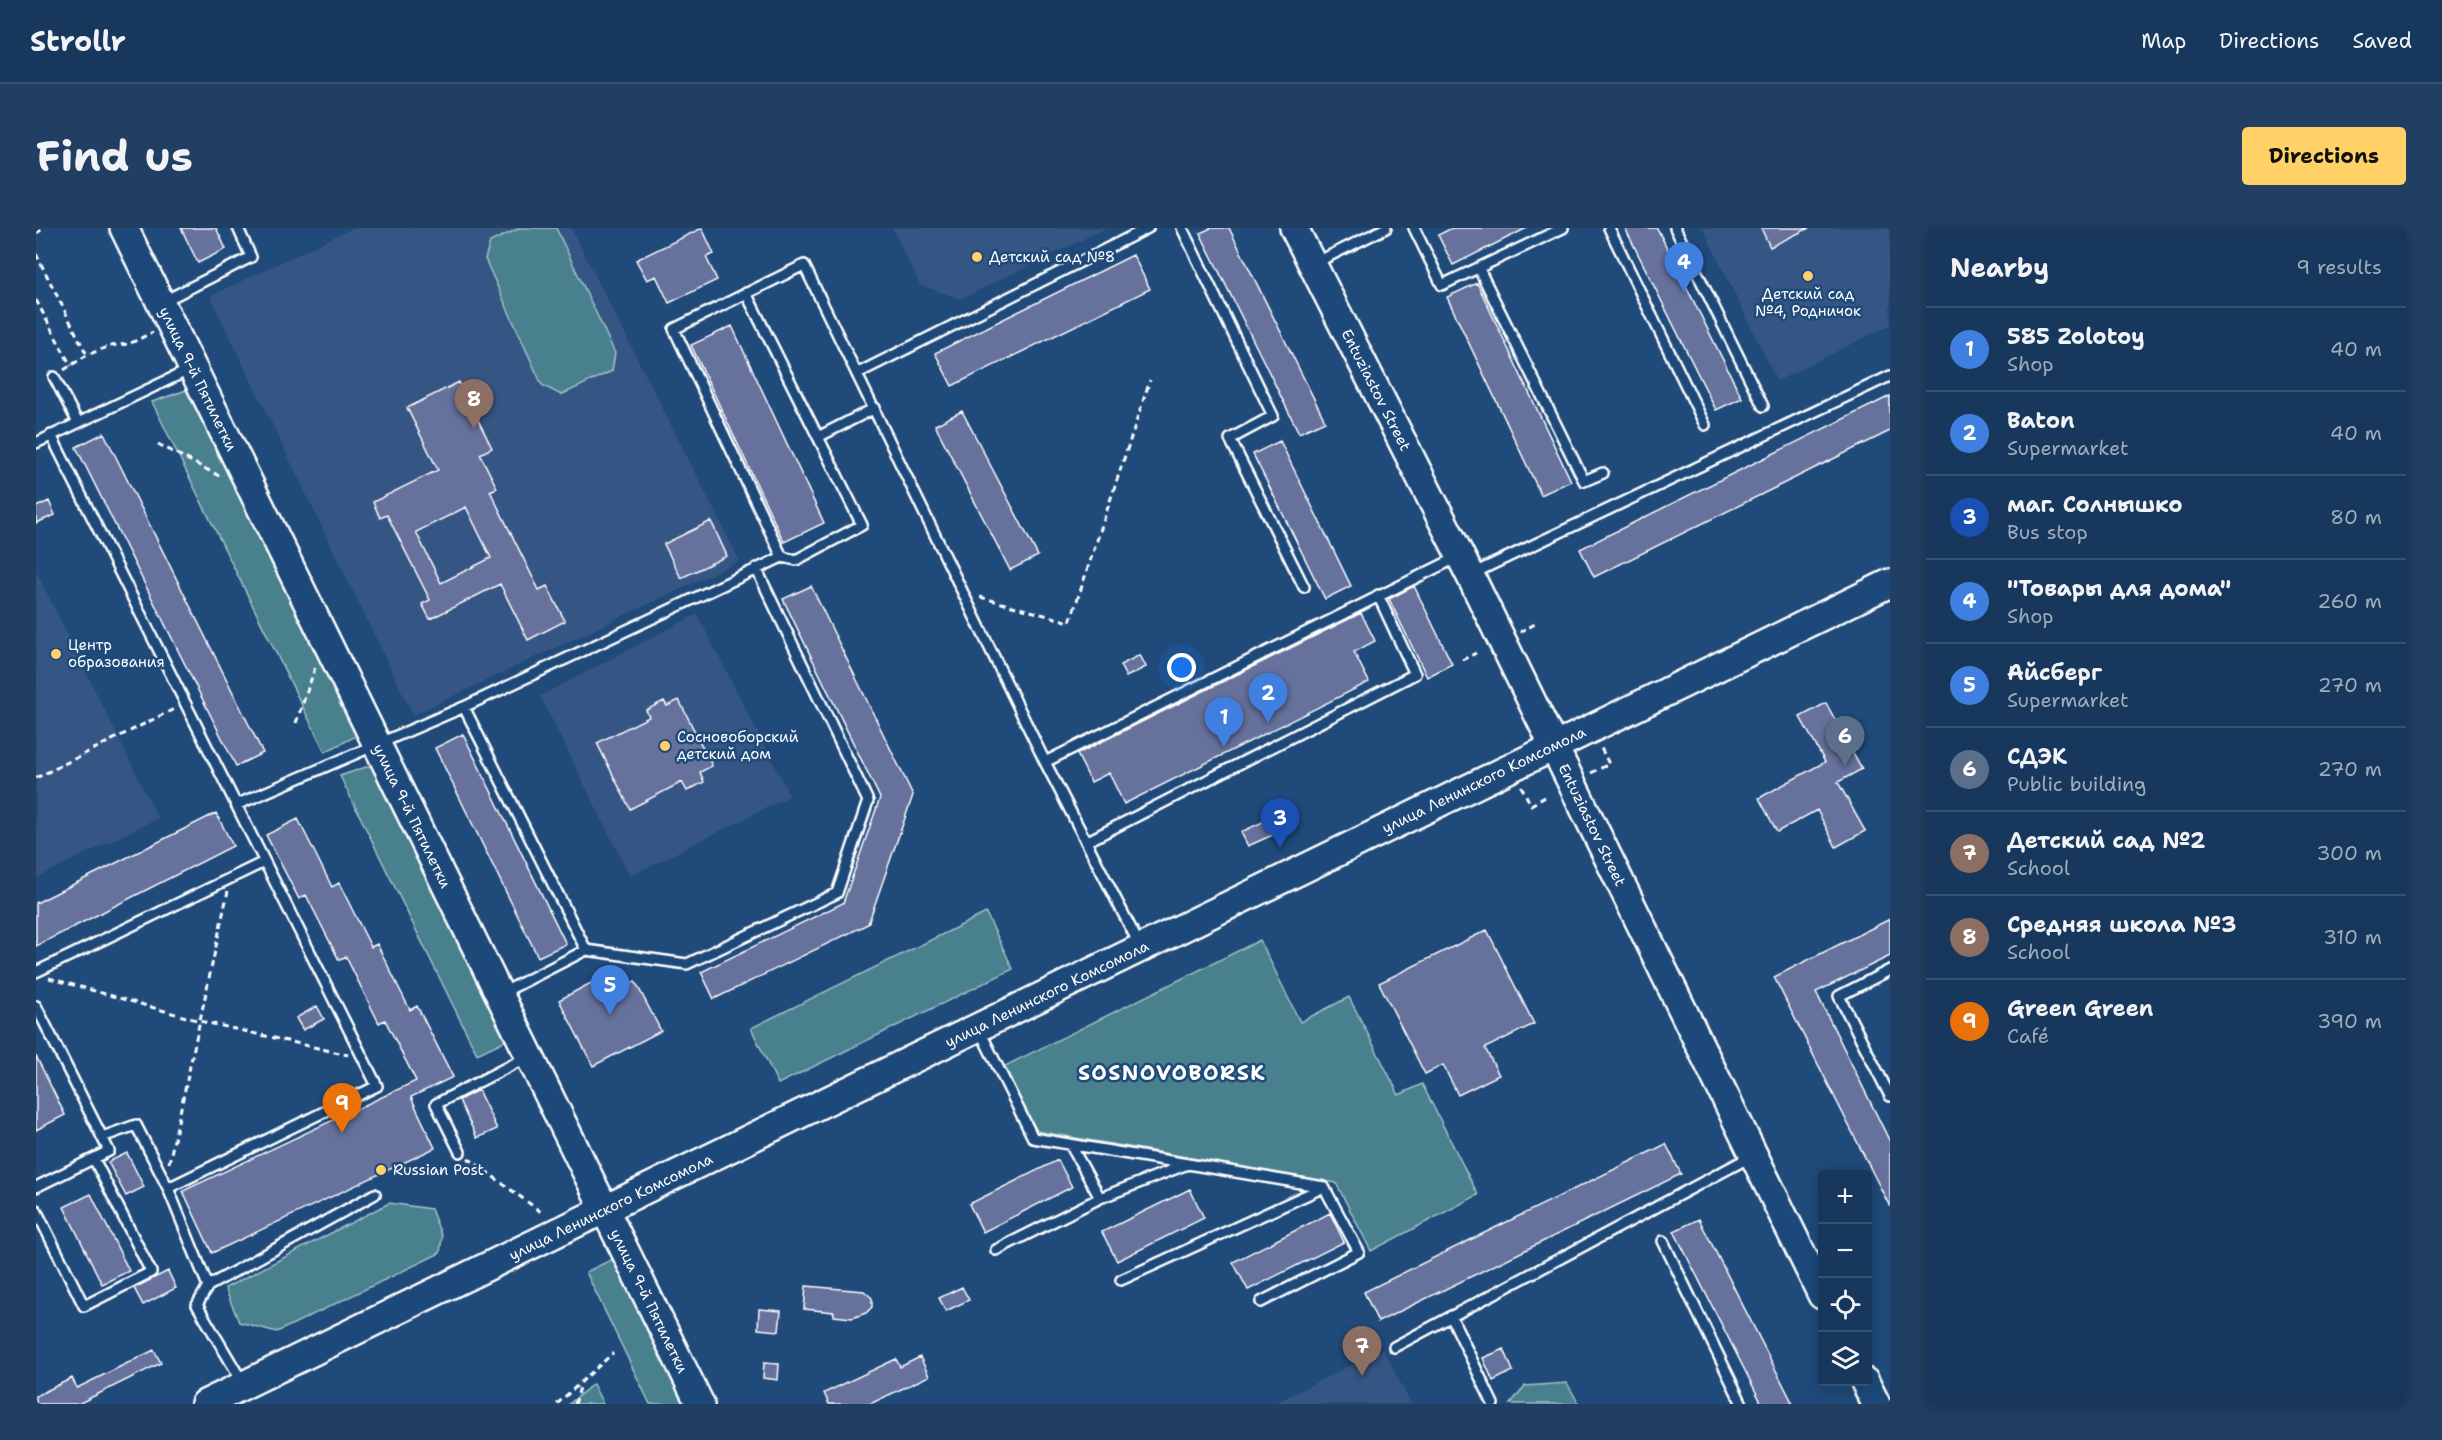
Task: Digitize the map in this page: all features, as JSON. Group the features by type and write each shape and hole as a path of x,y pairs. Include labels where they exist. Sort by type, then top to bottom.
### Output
{"street":[{"name":"улица 9-й Пятилетки","path":"124,228 700,1404"},
{"name":"Entuziastov Street","path":"1294,228 1465,566 1818,1287"},
{"name":"улица Ленинского Комсомола","path":"205,1404 1890,583"},
{"path":"1867,1386 1876,1404"}],"lane":[{"path":"166,313 251,257 238,228"},
{"path":"858,373 1148,228"},
{"path":"1182,228 1273,416 1230,439 1304,587"},
{"path":"1313,265 1386,228"},
{"path":"1414,228 1442,285 1563,228"},
{"path":"1609,228 1705,425"},
{"path":"1675,228 1763,406"},
{"path":"782,557 674,329 804,265 1045,762 1141,948"},
{"path":"1479,269 1584,481 1603,473"},
{"path":"236,805 464,707 756,568 782,557 796,560 862,525 746,294"},
{"path":"36,443 193,368"},
{"path":"1045,762 1378,595 1465,566 1890,376"},
{"path":"54,377 78,423"},
{"path":"818,437 875,408"},
{"path":"51,435 377,1086 166,1185"},
{"path":"499,994 586,950 687,964 837,893 868,801 756,568"},
{"path":"1086,842 1415,674 1378,595"},
{"path":"464,707 586,950"},
{"path":"36,972 264,862"},
{"path":"1890,970 1839,996 1890,1096"},
{"path":"36,1006 109,1151 36,1187"},
{"path":"978,1027 1033,1138 1324,1187"},
{"path":"460,1152 436,1104 529,1056"},
{"path":"102,1137 136,1125 166,1185 208,1286"},
{"path":"1070,1144 1100,1198"},
{"path":"1394,1347 1754,1155"},
{"path":"36,1210 84,1306 151,1272 94,1159"},
{"path":"996,1250 1100,1198 1185,1165"},
{"path":"1121,1281 1324,1187"},
{"path":"1261,1302 1359,1252 1324,1187"},
{"path":"244,1385 198,1305 208,1286 375,1194"},
{"path":"1663,1241 1742,1404"},
{"path":"1451,1316 1493,1404"}],"path":[{"path":"36,233 45,228"},
{"path":"36,254 87,355"},
{"path":"36,300 70,366"},
{"path":"54,377 87,355 110,346 129,344 166,313"},
{"path":"963,592 1070,622 1150,380"},
{"path":"158,444 226,479"},
{"path":"1516,634 1535,624"},
{"path":"296,723 326,639"},
{"path":"1462,660 1476,653"},
{"path":"36,778 185,703"},
{"path":"1591,773 1609,764 1598,742"},
{"path":"1521,786 1531,805 1547,796"},
{"path":"166,1185 231,878"},
{"path":"47,978 200,1021 363,1059"},
{"path":"460,1152 541,1212"},
{"path":"557,1404 613,1353"},
{"path":"575,1404 581,1382"}],"shaded area":[{"path":"353,228 571,228 740,561 413,715 210,296"},
{"name":"Детский сад №8","path":"892,228 1106,228 961,299 920,285"},
{"name":"Детский сад №4, Родничок","path":"1703,228 1890,228 1890,325 1777,381"},
{"name":"Центр образования","path":"36,571 158,818 36,878"},
{"name":"Сосновоборский детский дом","path":"697,614 790,796 630,876 540,696"},
{"path":"1383,1349 1411,1404 1273,1404"}],"green space":[{"path":"520,228 556,228 615,353 612,371 561,395 542,385 485,259 490,242"},
{"path":"192,388 364,732 325,752 152,402"},
{"path":"375,764 513,1037 477,1054 340,776"},
{"path":"986,913 1013,969 778,1084 751,1028"},
{"path":"1260,940 1300,1022 1349,997 1399,1095 1422,1084 1478,1195 1371,1251 1336,1183 1037,1131 1003,1067"},
{"path":"389,1203 431,1209 442,1237 440,1253 277,1332 239,1322 225,1288"},
{"path":"619,1256 691,1404 650,1404 586,1272"},
{"path":"1567,1383 1579,1404 1510,1404 1525,1386"},
{"path":"593,1384 603,1404 569,1404"}],"building":[{"path":"181,228 216,228 226,249 198,263"},
{"path":"702,228 714,254 706,257 717,280 669,303 656,276 647,280 636,260"},
{"path":"1211,228 1229,228 1325,421 1299,433 1200,233"},
{"path":"1452,228 1527,228 1453,265 1438,235"},
{"path":"1625,228 1657,228 1742,398 1716,410"},
{"path":"1761,228 1809,228 1770,247"},
{"path":"1133,255 1150,289 952,386 935,353"},
{"path":"1477,283 1571,481 1541,495 1447,297"},
{"path":"732,326 824,523 784,542 691,345"},
{"path":"459,382 492,448 480,454 497,488 490,491 539,590 547,586 565,621 528,640 500,584 430,619 422,604 430,600 387,515 380,518 373,502 438,470 407,408","holes":["466,507 491,558 441,583 416,532"]},
{"path":"1890,396 1890,431 1594,577 1580,549"},
{"path":"962,411 1038,556 1010,570 935,425"},
{"path":"104,433 263,753 236,766 76,447"},
{"path":"1280,441 1351,586 1325,599 1253,454"},
{"path":"49,501 55,515 36,523 36,507"},
{"path":"711,521 727,556 681,578 664,544"},
{"path":"811,586 913,795 868,924 714,999 701,972 843,903 880,798 783,599"},
{"path":"1414,586 1452,664 1427,677 1389,599"},
{"path":"1361,613 1375,641 1354,652 1369,682 1124,804 1109,773 1091,782 1077,754"},
{"path":"1140,655 1146,667 1126,677 1120,665"},
{"name":"Сосновоборский детский дом","path":"679,700 712,766 700,772 704,782 687,791 682,782 630,809 597,743 649,717 646,710 664,701 667,706"},
{"path":"1826,703 1862,769 1838,782 1865,831 1836,847 1817,810 1777,832 1759,798 1825,762 1800,717"},
{"path":"463,734 566,944 538,957 435,748"},
{"path":"216,813 233,846 36,946 36,903"},
{"path":"1280,814 1286,829 1248,846 1241,832"},
{"path":"298,819 332,887 339,883 371,947 377,944 410,1010 417,1006 453,1077 411,1097 435,1148 212,1253 183,1191 416,1081 385,1020 379,1023 346,957 339,960 306,895 299,899 266,835"},
{"path":"1890,919 1890,956 1816,992 1890,1142 1890,1207 1872,1170 1774,977"},
{"path":"1487,930 1534,1024 1485,1048 1499,1075 1458,1095 1443,1065 1425,1074 1379,983"},
{"path":"604,976 613,993 635,981 661,1031 593,1066 559,1000"},
{"path":"317,1006 324,1019 303,1030 296,1018"},
{"path":"36,1056 65,1115 36,1130"},
{"path":"478,1090 497,1129 477,1138 459,1100"},
{"path":"1666,1144 1681,1174 1378,1322 1364,1292"},
{"path":"127,1153 144,1187 126,1196 108,1162"},
{"path":"1058,1160 1072,1187 983,1232 969,1204"},
{"path":"1190,1189 1204,1218 1117,1261 1102,1232"},
{"path":"91,1194 129,1271 102,1284 64,1207"},
{"path":"1330,1213 1344,1242 1248,1290 1233,1262"},
{"path":"1699,1219 1793,1404 1762,1404 1674,1231"},
{"path":"168,1271 176,1288 143,1305 134,1288"},
{"path":"806,1286 864,1291 872,1298 872,1307 866,1313 852,1318 834,1316 834,1312 804,1309"},
{"path":"962,1287 969,1300 946,1311 939,1298"},
{"path":"759,1309 781,1311 779,1331 758,1329"},
{"path":"1504,1349 1513,1371 1493,1381 1483,1358"},
{"path":"154,1350 161,1363 78,1404 36,1404 36,1396 72,1378 77,1388"},
{"path":"920,1357 929,1376 870,1404 829,1404 824,1393 896,1359 900,1367"},
{"path":"764,1363 779,1364 778,1380 763,1378"}],"place":[{"name":"Детский сад №8","path":"977,257"},
{"name":"Детский сад №4, Родничок","path":"1808,276"},
{"name":"\"Товары для дома\"","path":"1684,292"},
{"name":"Средняя школа №3","path":"474,429"},
{"name":"Центр образования","path":"56,654"},
{"name":"Baton","path":"1268,723"},
{"name":"Сосновоборский детский дом","path":"665,746"},
{"name":"585 Zolotoy","path":"1224,747"},
{"name":"СДЭК","path":"1845,766"},
{"name":"маг. Солнышко","path":"1280,848"},
{"name":"Айсберг","path":"610,1015"},
{"name":"Green Green","path":"342,1133"},
{"name":"Russian Post","path":"381,1170"},
{"name":"Детский сад №2","path":"1362,1376"}],"district":[{"name":"SOSNOVOBORSK","path":"1172,1073"}]}
